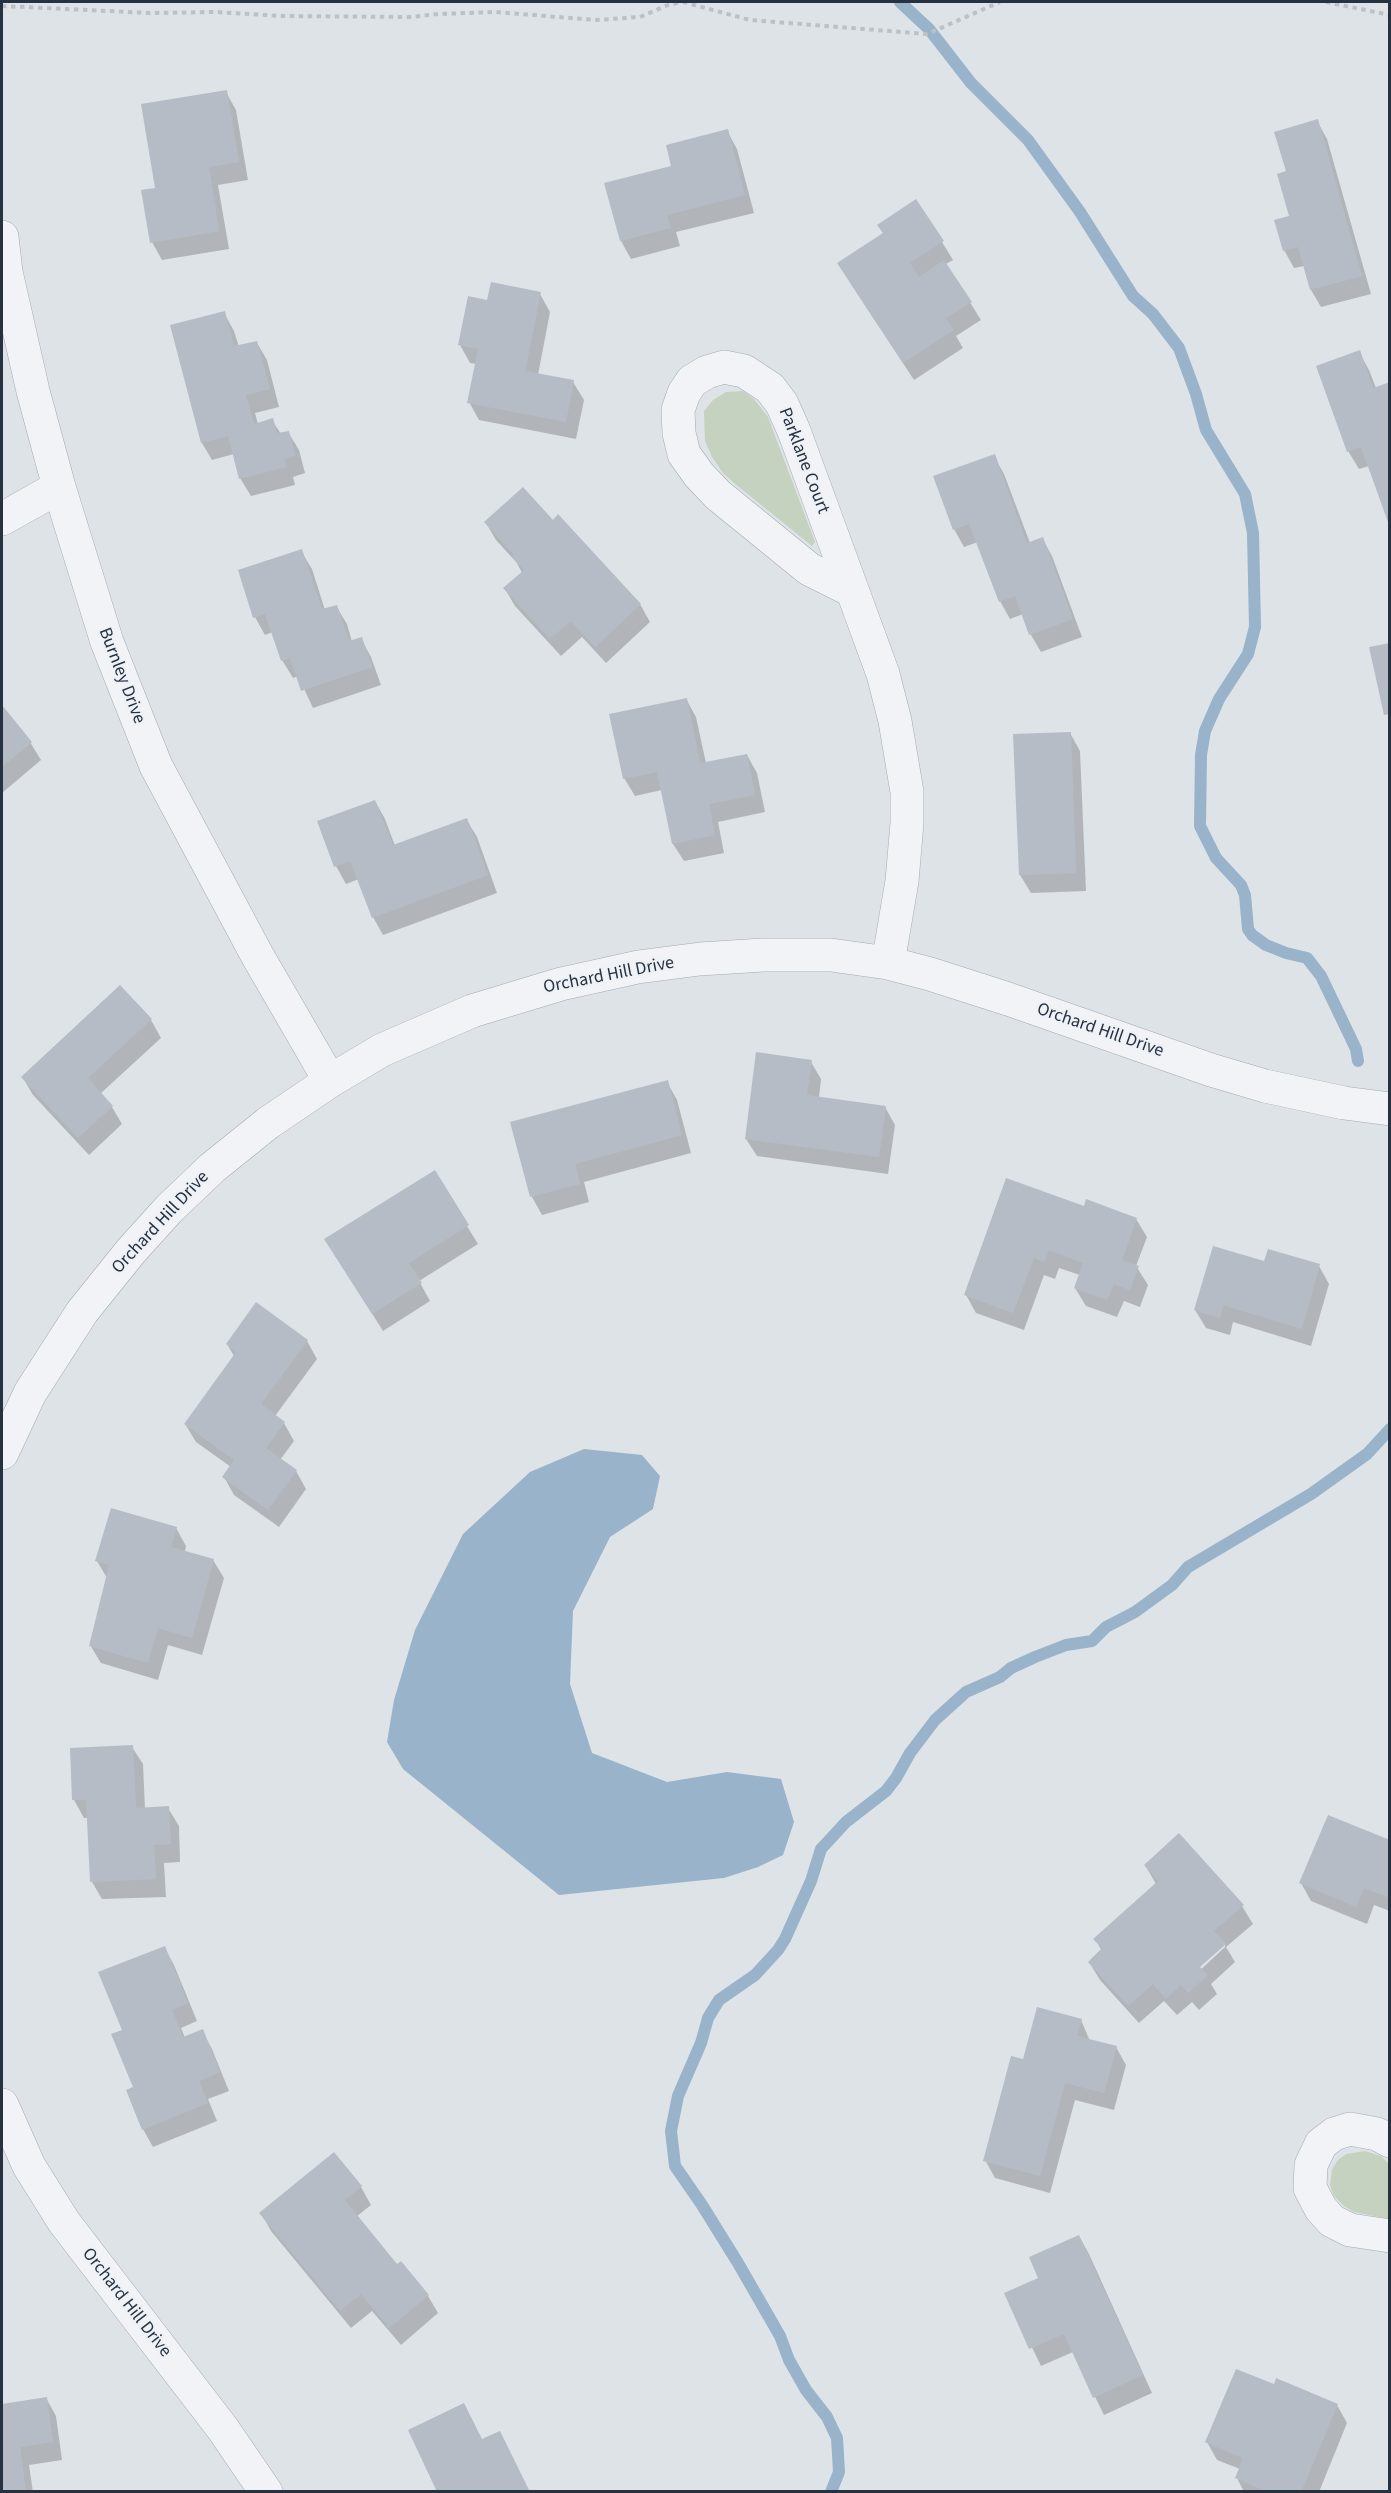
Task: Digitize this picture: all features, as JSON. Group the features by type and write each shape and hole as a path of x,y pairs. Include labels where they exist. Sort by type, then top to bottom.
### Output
{"street":[{"name":"Burnley Drive","path":"2,237 6,272 33,391 59,487 107,642 156,766 257,955 330,1081"},
{"name":"Parklane Court","path":"851,590 809,569 718,495 699,475 684,453 679,433 678,410 684,393 692,381 708,372 724,368 744,371 770,388 782,404 883,674 895,721 907,792 902,881 888,963"},
{"path":"2,519 59,487"},
{"name":"Orchard Hill Drive","path":"2,1453 30,1393 56,1349 82,1312 139,1242 169,1209 212,1168 268,1124 330,1081 382,1050 472,1011 551,987 638,967 700,959 763,955 831,955 888,963 1008,999 1210,1070 1265,1086 1344,1103 1389,1109"},
{"name":"Orchard Hill Drive","path":"2,2105 29,2166 64,2222 223,2429 266,2492"},
{"path":"1389,2141 1377,2134 1350,2129 1334,2134 1321,2144 1311,2165 1310,2188 1321,2209 1332,2221 1350,2230 1389,2236"}],"path":[{"path":"2,6 281,16 412,17 495,12 596,20 640,17 668,5 683,2 750,20 927,34 1000,2"},
{"path":"1326,2 1389,15"}],"green space":[{"path":"743,391 754,399 768,417 815,542 812,546 734,483 723,473 712,457 705,441 704,411 713,400 726,392"},
{"path":"1365,2151 1381,2156 1389,2164 1389,2219 1354,2212 1334,2196 1330,2185 1332,2170 1337,2161 1346,2154"}],"water":[{"path":"584,1449 642,1455 660,1476 653,1509 610,1537 573,1611 570,1684 592,1753 667,1782 727,1772 781,1779 794,1822 783,1855 758,1867 724,1878 559,1895 403,1769 387,1742 394,1700 415,1630 463,1534 530,1472"}],"building":[{"path":"227,90 239,162 209,167 219,231 150,243 141,190 155,188 141,104"},
{"path":"1318,119 1362,276 1310,290 1298,247 1283,251 1274,220 1289,216 1277,174 1286,171 1274,132"},
{"path":"728,129 745,195 667,215 671,228 620,241 604,183 671,166 666,145"},
{"path":"916,199 944,241 910,263 919,277 944,260 972,302 946,318 954,330 903,363 837,263 883,233 877,225"},
{"path":"491,282 541,292 525,371 574,380 566,422 467,403 478,349 458,345 468,296 487,300"},
{"path":"225,311 234,346 257,341 270,389 246,395 254,424 273,418 277,433 289,431 295,455 284,459 286,467 239,479 228,436 201,443 170,325"},
{"path":"1360,350 1373,388 1390,382 1389,525 1361,447 1347,452 1316,366"},
{"path":"995,454 1027,543 1043,537 1073,619 1029,635 1015,596 999,602 969,524 953,530 933,476"},
{"path":"523,487 553,520 558,514 641,604 595,647 571,621 550,639 503,588 524,570 512,557 514,555 484,522"},
{"path":"302,549 322,609 337,605 349,641 362,637 372,667 301,691 290,658 281,661 265,614 253,618 238,570"},
{"path":"1390,643 1390,714 1384,715 1369,647"},
{"path":"687,698 700,763 747,754 755,795 709,804 715,835 672,844 657,772 623,779 609,714"},
{"path":"2,705 32,742 2,767"},
{"path":"1071,732 1076,873 1019,875 1013,734"},
{"path":"375,800 393,845 467,818 488,875 372,918 350,861 334,867 317,821"},
{"path":"120,985 152,1019 88,1078 113,1106 78,1138 21,1077"},
{"path":"756,1052 812,1060 807,1095 886,1106 879,1157 745,1139"},
{"path":"668,1080 682,1135 575,1164 580,1184 530,1197 510,1122"},
{"path":"435,1170 469,1225 409,1263 422,1283 372,1314 324,1239"},
{"path":"1006,1178 1084,1206 1086,1199 1137,1218 1122,1260 1139,1266 1130,1290 1114,1284 1107,1300 1074,1288 1083,1263 1049,1250 1044,1262 1034,1258 1013,1313 964,1295"},
{"path":"1213,1246 1264,1261 1268,1249 1320,1264 1302,1329 1223,1305 1220,1318 1194,1310"},
{"path":"256,1302 308,1340 261,1404 285,1422 266,1448 297,1470 268,1510 222,1477 234,1460 184,1424 236,1352 226,1344"},
{"path":"111,1508 177,1527 171,1547 214,1559 192,1638 158,1628 148,1663 89,1646 109,1565 95,1561"},
{"path":"133,1745 136,1808 169,1806 171,1844 154,1845 156,1879 90,1882 86,1800 72,1800 70,1748"},
{"path":"1328,1815 1390,1840 1390,1898 1364,1888 1356,1907 1299,1883"},
{"path":"1179,1833 1244,1905 1214,1931 1226,1944 1200,1967 1208,1975 1188,1993 1181,1985 1166,1999 1153,1984 1128,2006 1088,1962 1102,1948 1093,1939 1158,1881 1144,1865"},
{"path":"165,1946 188,2003 172,2010 183,2037 203,2029 220,2072 199,2081 208,2103 142,2130 126,2090 133,2087 111,2034 122,2030 98,1972"},
{"path":"1037,2007 1082,2019 1077,2036 1117,2046 1104,2093 1065,2083 1040,2176 983,2161 1011,2056 1023,2059"},
{"path":"334,2152 362,2186 345,2200 397,2264 401,2261 429,2295 389,2328 361,2294 340,2311 259,2213"},
{"path":"1079,2235 1143,2375 1093,2398 1064,2334 1029,2349 1004,2293 1038,2278 1029,2257"},
{"path":"1236,2369 1274,2384 1276,2378 1338,2404 1301,2492 1267,2492 1235,2478 1243,2458 1205,2442"},
{"path":"47,2397 53,2442 20,2447 26,2492 2,2492 2,2404"},
{"path":"464,2403 482,2439 500,2431 530,2492 437,2492 408,2430"}],"waterway":[{"path":"900,2 929,29 971,83 1028,140 1080,212 1133,296 1153,314 1179,348 1206,430 1245,494 1253,533 1255,627 1248,654 1219,699 1205,731 1201,755 1200,826 1216,858 1241,885 1245,895 1248,929 1252,935 1266,945 1307,958 1321,976 1356,1049 1358,1061"},
{"path":"831,2492 839,2472 837,2438 827,2417 806,2390 789,2360 780,2336 738,2263 675,2166 671,2131 678,2096 701,2043 708,2018 719,2000 755,1975 778,1950 811,1881 821,1849 846,1822 886,1791 910,1753 935,1720 966,1692 1000,1677 1011,1668 1035,1657 1066,1645 1092,1641 1106,1627 1135,1612 1172,1585 1188,1567 1311,1494 1367,1454 1390,1429"}]}
